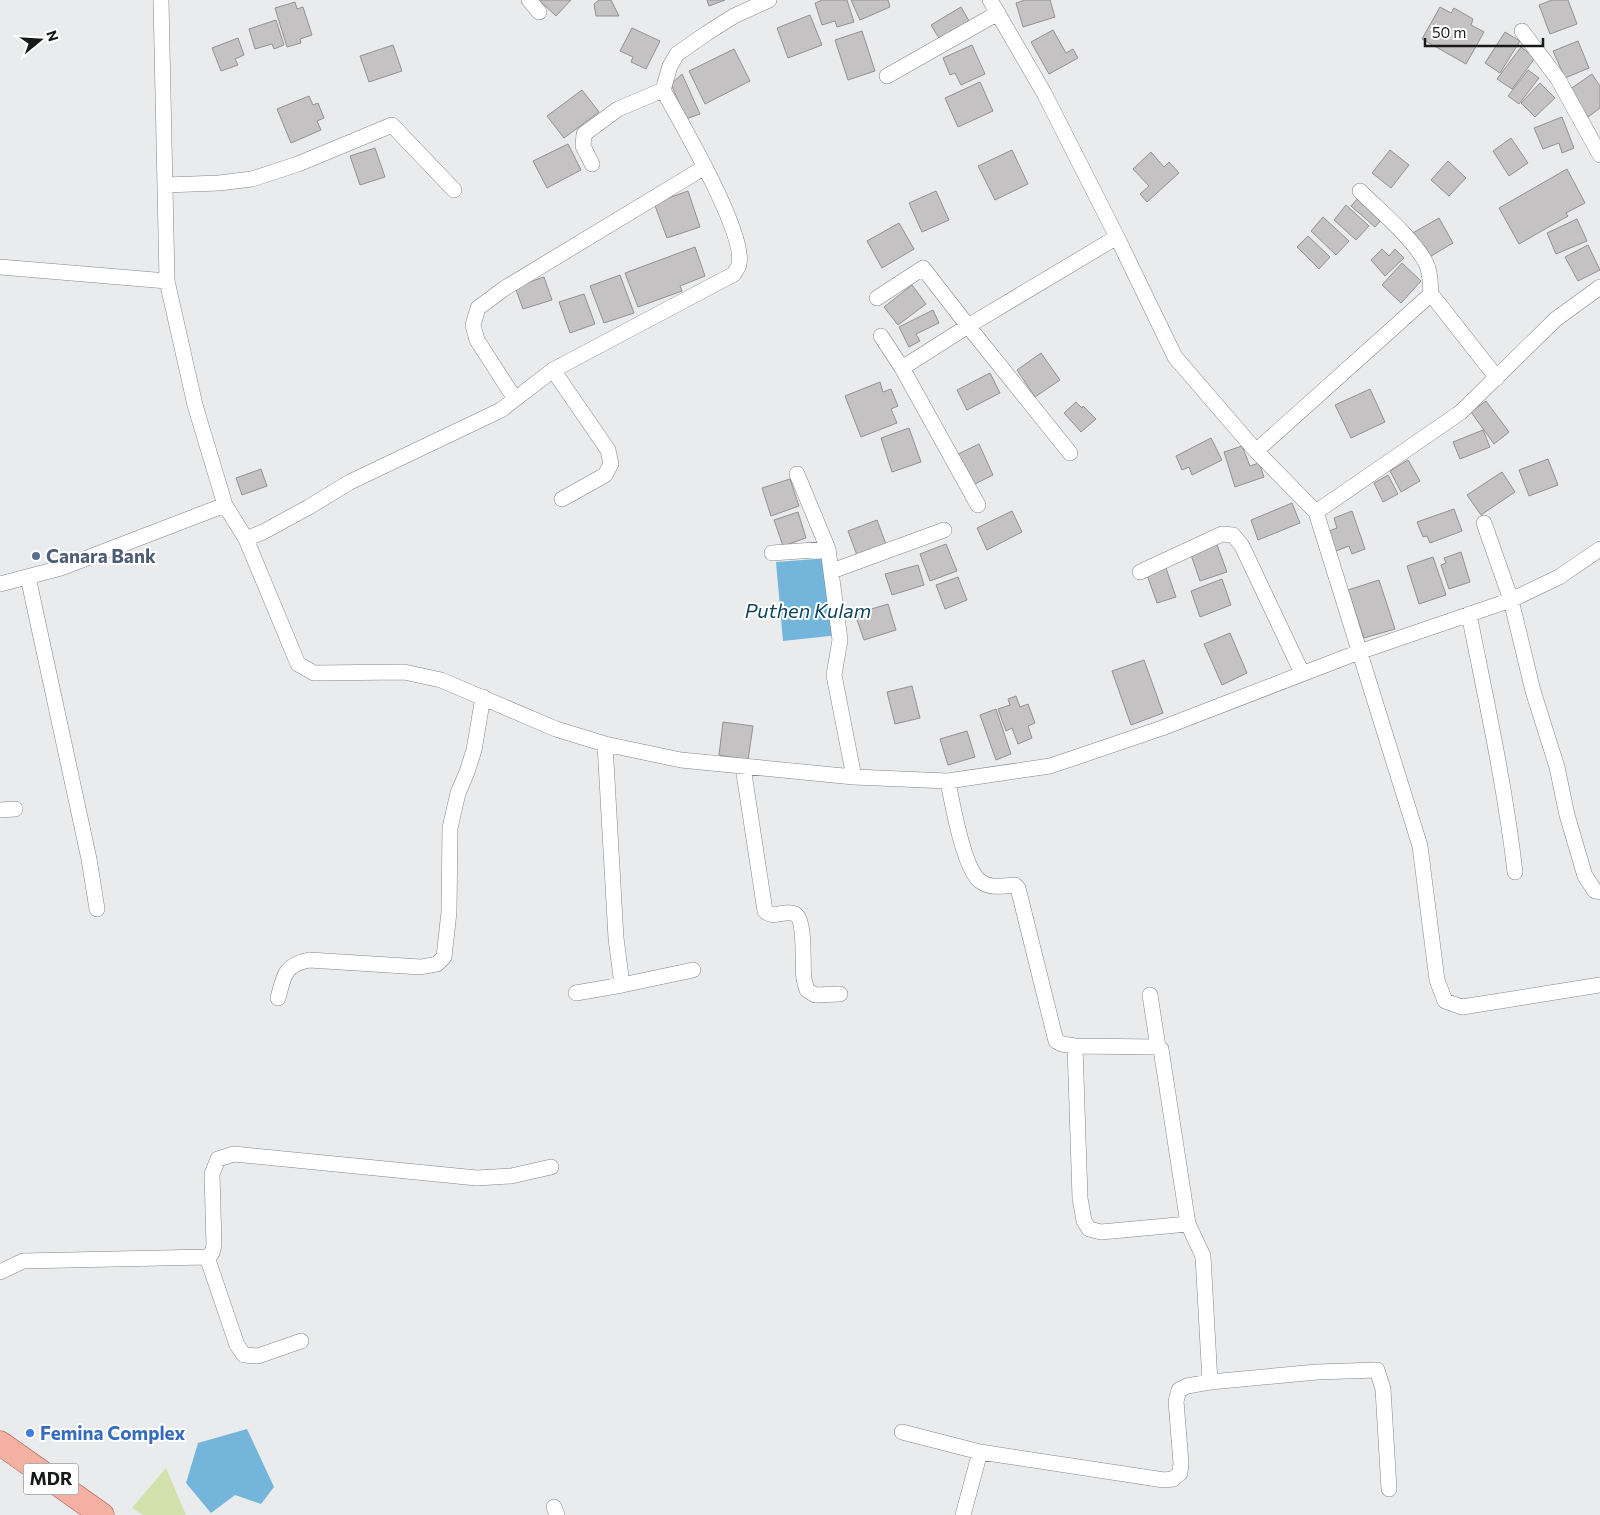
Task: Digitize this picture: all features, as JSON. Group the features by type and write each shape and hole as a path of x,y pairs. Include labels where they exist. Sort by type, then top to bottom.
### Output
{"main road":[{"name":"MDR","path":"0,1443 102,1515"}],"street":[{"path":"161,0 167,281 195,405 225,505 246,539 298,664 314,673 404,672 441,680 556,729 605,744 681,760 854,777 948,781 1050,766 1162,728 1359,652 1511,600 1560,577 1600,549"},
{"path":"529,0 539,12"},
{"path":"246,539 309,507 350,482 500,410 553,370 734,274 739,263 738,246 726,212 705,167 663,90 670,66 677,54 734,16 769,0"},
{"path":"990,0 1044,92 1175,357 1256,451 1316,512 1420,846 1437,980 1445,1001 1462,1007 1600,986"},
{"path":"887,76 998,14"},
{"path":"1522,31 1558,80 1600,155"},
{"path":"592,164 583,146 584,134 618,109 663,90"},
{"path":"166,185 219,183 252,179 298,164 392,125 454,190"},
{"path":"515,399 477,340 473,325 478,308 504,288 705,167"},
{"path":"1360,191 1410,241 1426,264 1430,278 1431,294 1497,378"},
{"path":"902,368 968,326 1117,237"},
{"path":"0,267 167,281"},
{"path":"877,298 924,268 968,326 1070,452"},
{"path":"1316,512 1461,412 1556,319 1600,287"},
{"path":"1256,451 1431,294"},
{"path":"881,336 902,368 978,505"},
{"path":"553,370 608,450 611,464 605,475 562,499"},
{"path":"797,474 828,549 840,640 834,675 854,777"},
{"path":"0,584 61,568 225,505"},
{"path":"1484,523 1511,600 1533,691 1557,767 1567,815 1585,876 1595,891 1600,892"},
{"path":"832,571 944,530"},
{"path":"1140,572 1222,534 1233,535 1242,546 1302,674"},
{"path":"772,553 828,549"},
{"path":"28,577 89,859 97,909"},
{"path":"1470,614 1490,714 1515,872"},
{"path":"278,998 284,975 294,963 309,960 421,968 437,964 444,957 449,912 450,828 458,792 474,750 483,697"},
{"path":"605,744 616,938 622,986"},
{"path":"743,767 765,911 770,915 796,914 799,918 802,930 804,980 807,990 815,994 840,994"},
{"path":"948,781 956,818 971,870 980,882 992,886 1015,885 1018,888 1056,1041 1075,1046 1158,1047"},
{"path":"576,993 622,986 693,970"},
{"path":"1150,995 1158,1047 1161,1049 1188,1224 1202,1256 1210,1382"},
{"path":"1075,1046 1080,1198 1084,1221 1089,1229 1102,1232 1188,1224"},
{"path":"0,1272 23,1261 207,1257 212,1252 214,1244 212,1174 218,1159 234,1154 477,1178 511,1176 551,1166"},
{"path":"207,1257 237,1345 244,1355 258,1356 301,1341"},
{"path":"902,1432 980,1452 1164,1480 1173,1479 1180,1473 1181,1463 1176,1401 1179,1390 1187,1386 1210,1382 1316,1372 1377,1370 1383,1389 1389,1489"},
{"path":"962,1515 980,1452"}],"green space":[{"path":"166,1468 186,1515 143,1515 132,1508"}],"water":[{"name":"Puthen Kulam","path":"829,558 839,635 783,641 776,562"},
{"path":"247,1429 274,1487 261,1504 235,1495 211,1513 186,1483 198,1443"}],"building":[{"path":"539,0 571,0 556,16"},
{"path":"599,0 611,0 619,16 596,16 594,4"},
{"path":"707,0 725,0 709,6"},
{"path":"822,0 847,0 854,22 837,27 835,21 822,25 815,3"},
{"path":"851,0 888,0 890,7 860,20"},
{"path":"1025,0 1050,0 1055,17 1023,27 1016,3"},
{"path":"1552,0 1568,0 1577,24 1550,34 1539,5"},
{"path":"295,2 297,9 303,7 312,35 300,39 301,43 287,47 275,8"},
{"path":"961,7 972,26 942,43 931,25"},
{"path":"1440,7 1451,13 1454,8 1473,19 1471,25 1484,32 1466,64 1422,39"},
{"path":"810,15 822,45 788,58 777,28"},
{"path":"276,20 284,45 274,49 272,44 255,49 249,29"},
{"path":"632,28 660,41 646,69 631,62 633,57 620,51"},
{"path":"1053,30 1066,53 1073,49 1078,58 1049,74 1031,42"},
{"path":"862,31 875,71 848,80 835,40"},
{"path":"1505,32 1520,41 1500,73 1485,63"},
{"path":"238,38 244,55 235,59 238,65 221,71 212,48"},
{"path":"1578,41 1589,68 1565,78 1553,51"},
{"path":"393,45 402,71 369,82 360,56"},
{"path":"972,45 985,74 961,85 955,73 950,75 943,58"},
{"path":"1521,47 1535,58 1512,89 1497,79"},
{"path":"734,49 750,81 705,104 689,71"},
{"path":"1528,70 1539,78 1519,104 1508,96"},
{"path":"682,74 700,114 686,119 671,84"},
{"path":"1592,74 1600,86 1600,108 1588,117 1569,90"},
{"path":"980,82 993,111 958,127 945,98"},
{"path":"1540,83 1555,98 1535,117 1521,103"},
{"path":"582,90 599,112 564,138 547,116"},
{"path":"309,96 313,105 318,103 324,118 317,121 321,130 291,143 277,109"},
{"path":"1562,117 1574,148 1562,153 1559,143 1543,149 1534,128"},
{"path":"1511,138 1528,163 1509,176 1493,151"},
{"path":"568,144 581,170 547,188 533,161"},
{"path":"375,148 385,177 360,185 350,156"},
{"path":"1012,150 1028,184 995,200 978,166"},
{"path":"1390,150 1409,165 1391,188 1372,173"},
{"path":"1151,152 1164,167 1169,162 1179,173 1147,202 1140,194 1149,186 1133,169"},
{"path":"1448,161 1466,178 1449,196 1431,180"},
{"path":"1567,169 1585,203 1566,213 1568,216 1519,244 1499,208"},
{"path":"688,191 700,227 667,238 654,203"},
{"path":"936,191 949,220 922,232 909,203"},
{"path":"1360,196 1384,217 1375,227 1351,206"},
{"path":"1346,205 1369,226 1356,240 1334,220"},
{"path":"1323,217 1349,241 1336,255 1311,231"},
{"path":"1439,218 1453,243 1426,259 1411,234"},
{"path":"1577,219 1587,241 1556,254 1547,233"},
{"path":"899,223 914,249 882,268 867,241"},
{"path":"1308,236 1330,257 1319,269 1297,247"},
{"path":"1588,245 1600,270 1578,281 1565,257"},
{"path":"695,247 705,276 680,286 682,291 638,307 625,273"},
{"path":"1382,249 1389,256 1395,249 1404,258 1385,276 1371,260"},
{"path":"1402,263 1421,281 1401,303 1382,285"},
{"path":"620,275 634,313 604,323 590,286"},
{"path":"544,277 552,300 523,309 515,287"},
{"path":"912,285 926,304 898,325 884,307"},
{"path":"584,294 595,324 570,333 559,302"},
{"path":"933,310 939,323 916,334 920,341 909,347 899,327"},
{"path":"1041,353 1060,380 1035,397 1017,370"},
{"path":"990,373 1000,393 967,410 957,390"},
{"path":"880,382 883,392 891,389 898,406 891,409 897,423 861,437 845,396"},
{"path":"1370,389 1385,422 1351,438 1335,405"},
{"path":"1486,401 1509,432 1494,444 1471,412"},
{"path":"1076,402 1096,419 1081,432 1064,413"},
{"path":"909,428 921,462 892,472 881,438"},
{"path":"1483,430 1490,447 1460,459 1453,442"},
{"path":"1211,438 1222,460 1192,475 1189,467 1182,470 1176,456"},
{"path":"979,444 993,475 969,487 954,456"},
{"path":"1242,446 1250,466 1259,463 1264,477 1235,487 1224,452"},
{"path":"1548,459 1558,485 1529,496 1519,470"},
{"path":"1408,460 1420,481 1401,492 1390,471"},
{"path":"261,469 267,486 242,495 236,478"},
{"path":"1502,472 1515,492 1481,515 1467,495"},
{"path":"1388,475 1398,494 1383,502 1374,483"},
{"path":"790,479 799,506 771,516 762,488"},
{"path":"1292,503 1300,523 1258,540 1251,520"},
{"path":"1454,509 1462,531 1430,543 1427,536 1423,537 1417,522"},
{"path":"1012,511 1022,532 987,550 977,528"},
{"path":"1352,511 1365,549 1352,554 1349,546 1336,551 1329,531 1337,528 1334,518"},
{"path":"798,512 806,538 783,546 774,520"},
{"path":"877,520 887,547 858,558 848,531"},
{"path":"1216,542 1227,572 1200,581 1190,552"},
{"path":"946,544 957,571 930,581 920,554"},
{"path":"1461,552 1470,582 1449,589 1441,565 1446,563 1444,558"},
{"path":"1433,557 1446,595 1419,604 1407,566"},
{"path":"918,565 924,585 892,595 885,574"},
{"path":"1166,568 1176,597 1157,603 1147,575"},
{"path":"958,577 967,600 945,609 936,585"},
{"path":"1222,579 1231,605 1200,617 1191,591"},
{"path":"1379,580 1395,629 1364,638 1348,590"},
{"path":"888,604 896,630 864,640 855,614"},
{"path":"1230,633 1247,673 1222,685 1204,644"},
{"path":"1144,660 1163,713 1131,725 1112,671"},
{"path":"912,686 920,718 895,724 887,692"},
{"path":"1016,696 1020,707 1028,704 1035,723 1028,726 1032,738 1018,744 1012,728 1006,731 998,709 1010,705 1008,699"},
{"path":"996,709 1011,754 996,760 980,715"},
{"path":"723,722 753,726 748,760 719,755"},
{"path":"967,731 975,757 948,765 940,739"}],"place":[{"name":"Canara Bank","path":"36,556"},
{"name":"Femina Complex","path":"30,1433"}]}
